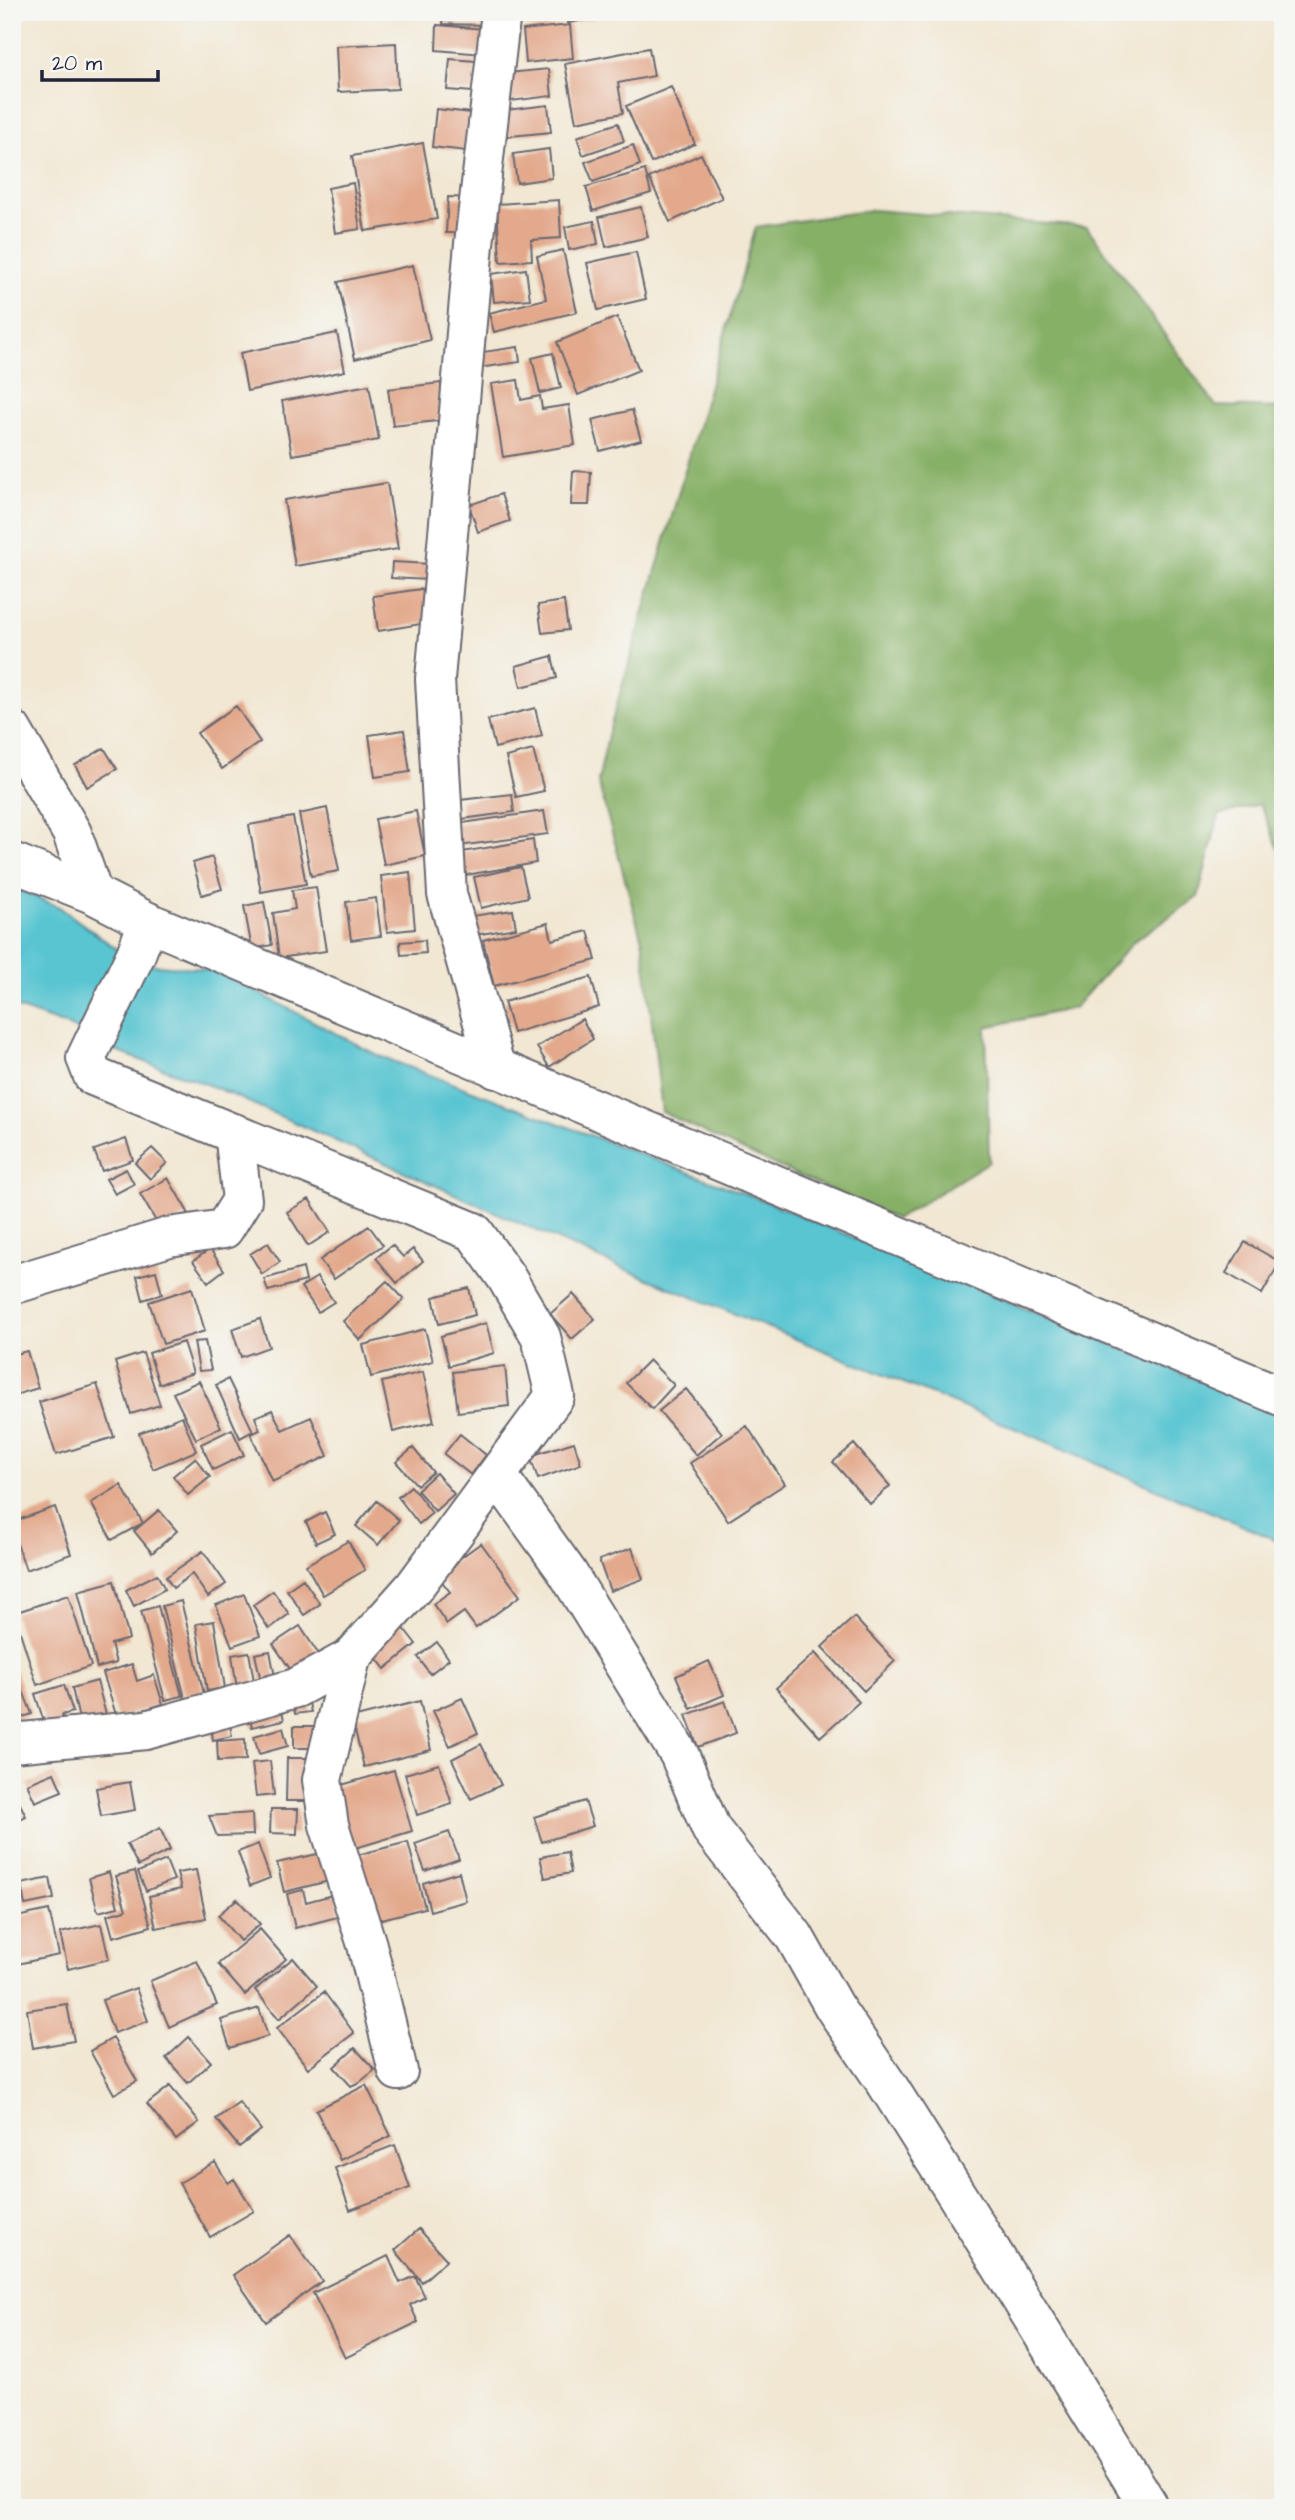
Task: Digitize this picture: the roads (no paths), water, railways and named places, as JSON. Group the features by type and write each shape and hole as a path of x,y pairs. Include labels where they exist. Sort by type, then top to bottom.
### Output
{"street":[{"path":"496,1069 447,894 435,679 474,244 501,12"},
{"path":"12,730 72,833 93,894"},
{"path":"12,862 93,894 142,938 496,1069 1283,1397"},
{"path":"12,1743 146,1730 296,1688 351,1658 414,1587 555,1396 541,1337 506,1277 474,1232 93,1076 86,1058 142,938"},
{"path":"12,1285 169,1237 224,1229 243,1200 234,1133"},
{"path":"498,1476 567,1572 679,1754 711,1829 794,1936 834,2007 949,2183 1150,2508"},
{"path":"351,1658 322,1780 329,1825 367,1945 398,2071"}],"water":[{"path":"12,887 59,907 136,963 215,970 377,1055 770,1203 1283,1415 1283,1543 1031,1435 612,1264 219,1089 116,1051 71,1027 12,1006"}]}
